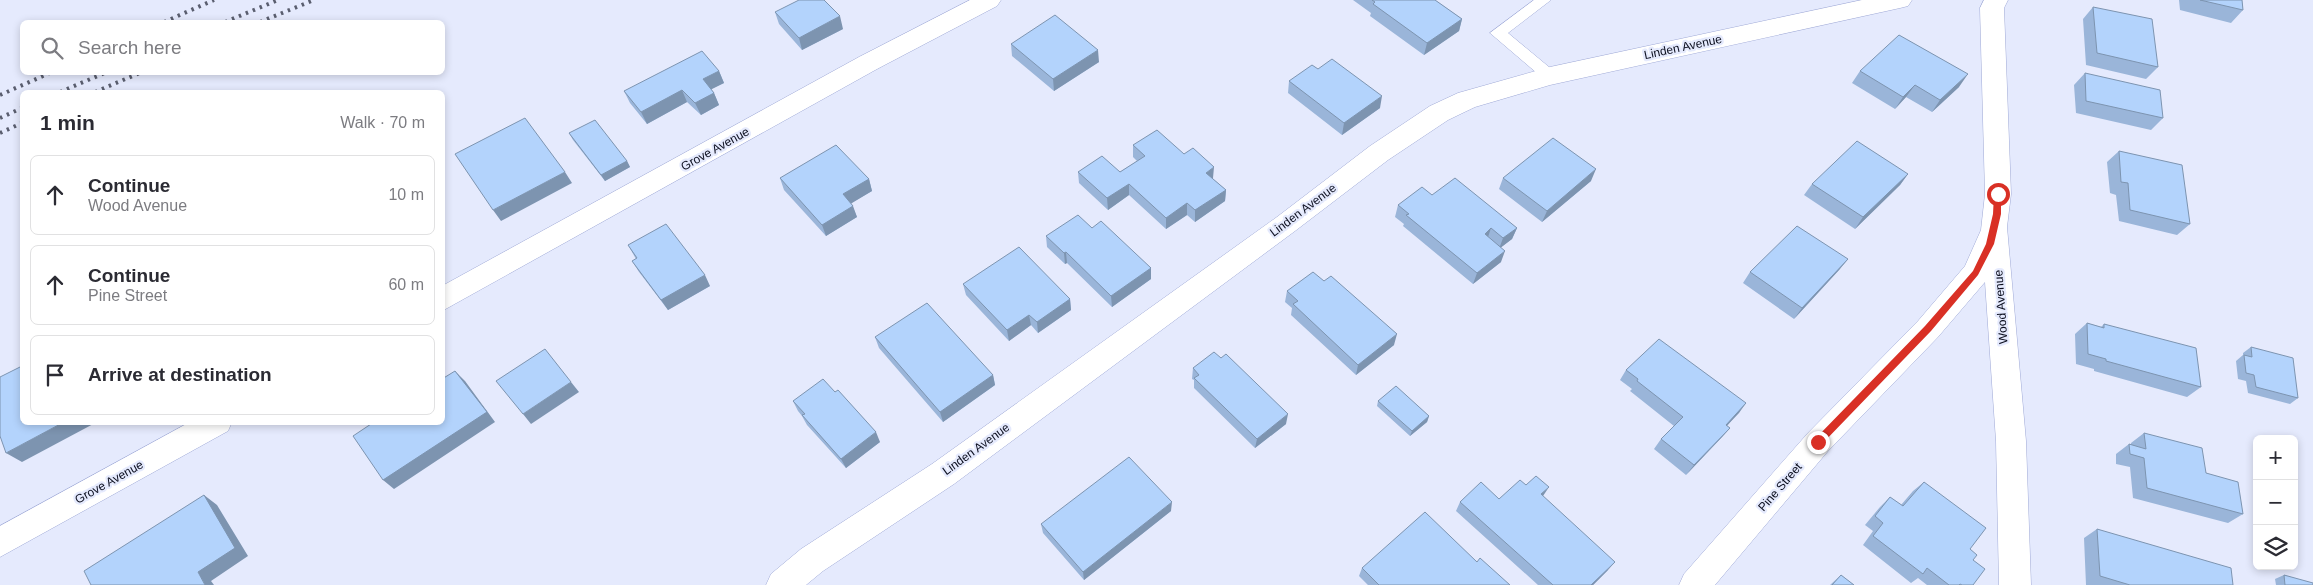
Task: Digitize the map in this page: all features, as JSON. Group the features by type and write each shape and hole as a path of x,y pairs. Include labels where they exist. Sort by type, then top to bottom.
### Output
{"street":[{"name":"Grove Avenue","path":"445,298 868,63 989,0"},
{"name":"Linden Avenue","path":"782,585 812,560 943,474 1286,224 1378,153 1439,113 1467,100 1550,76 1900,0"},
{"name":"Wood Avenue","path":"1996,0 1992,8 1998,194 1994,227 2011,440 2015,585"},
{"name":"Pine Street","path":"1695,585 1818,442 1928,329 1976,273 1990,244 1994,227"},
{"name":"Grove Avenue","path":"0,542 213,425"}],"lane":[{"path":"1544,0 1498,34 1550,76"}],"building":[{"path":"799,0 824,0 840,16 799,38 775,12"},
{"path":"1372,0 1435,0 1462,19 1427,43 1373,4 1375,2"},
{"path":"2200,0 2242,0 2243,10"},
{"path":"2093,7 2152,19 2158,67 2097,53"},
{"path":"1055,15 1098,50 1053,79 1011,44"},
{"path":"1899,35 1968,74 1940,100 1915,85 1903,97 1860,71"},
{"path":"702,51 719,71 703,79 714,93 695,103 682,90 641,112 624,91"},
{"path":"1332,59 1382,96 1344,123 1289,81 1312,65 1318,69"},
{"path":"2085,73 2160,90 2163,118 2086,101"},
{"path":"525,118 565,172 493,210 455,154"},
{"path":"595,120 627,161 601,175 569,133"},
{"path":"1157,130 1184,154 1193,148 1214,167 1206,173 1226,190 1195,210 1187,203 1166,218 1129,184 1107,198 1078,172 1102,156 1120,172 1145,156 1133,145"},
{"path":"1553,138 1596,169 1547,211 1503,178"},
{"path":"1857,141 1908,174 1863,217 1812,184"},
{"path":"836,145 869,179 843,194 853,206 822,225 780,178"},
{"path":"2119,151 2182,165 2190,224 2130,210 2128,183 2121,182"},
{"path":"1455,178 1517,228 1503,238 1491,228 1485,234 1505,251 1477,273 1406,215 1409,214 1398,205 1422,187 1432,195"},
{"path":"1078,215 1092,228 1101,221 1151,268 1111,296 1066,252 1064,253 1046,236"},
{"path":"666,224 705,275 661,300 632,261 637,258 628,245"},
{"path":"1797,226 1848,259 1802,308 1750,272"},
{"path":"1019,247 1070,299 1037,322 1029,315 1007,330 963,284"},
{"path":"1313,272 1324,281 1331,276 1397,334 1358,365 1293,304 1298,301 1287,291"},
{"path":"927,303 993,375 940,412 875,337"},
{"path":"2087,323 2104,328 2104,324 2196,348 2201,387 2106,361 2106,359 2088,354"},
{"path":"1659,339 1746,403 1726,425 1730,428 1694,465 1661,439 1683,417 1626,370"},
{"path":"2251,347 2293,358 2298,398 2256,387 2254,375 2246,373 2244,355 2252,357"},
{"path":"545,349 571,382 523,414 496,381"},
{"path":"1214,352 1221,358 1226,354 1288,414 1257,439 1194,378 1199,375 1193,368"},
{"path":"20,367 20,425 58,425 6,453 0,436 0,377"},
{"path":"455,371 487,412 383,480 353,436 370,425 445,425 445,377"},
{"path":"823,379 835,392 838,390 876,432 841,459 802,415 805,414 793,401"},
{"path":"1396,386 1429,416 1412,431 1378,401"},
{"path":"2144,433 2202,448 2206,473 2238,482 2243,514 2147,488 2144,458 2130,454 2129,444 2146,449"},
{"path":"1129,457 1172,502 1083,572 1041,524"},
{"path":"1536,476 1549,487 1541,494 1615,562 1591,585 1553,585 1460,502 1481,482 1499,499 1520,480 1526,485"},
{"path":"1924,482 1986,528 1970,549 1977,555 1973,560 1985,569 1973,585 1949,585 1927,568 1923,574 1873,536 1883,523 1875,516 1890,497 1903,506"},
{"path":"204,495 235,548 198,572 205,585 91,585 84,571"},
{"path":"1425,512 1477,562 1480,558 1510,585 1379,585 1362,568"},
{"path":"2097,529 2231,568 2233,585 2130,585 2100,576"},
{"path":"1841,575 1854,585 1832,585"},
{"path":"2284,575 2313,583 2313,585 2285,585"}],"railway":[{"path":"169,20 214,0"},
{"path":"230,20 278,0"},
{"path":"265,20 314,0"},
{"path":"0,95 45,75"},
{"path":"65,90 100,75"},
{"path":"100,90 135,75"},
{"path":"0,118 20,109"},
{"path":"0,133 20,124"}],"route":[{"path":"1818,442 1928,329 1976,273 1990,244 1997,214 1998,194"}]}
